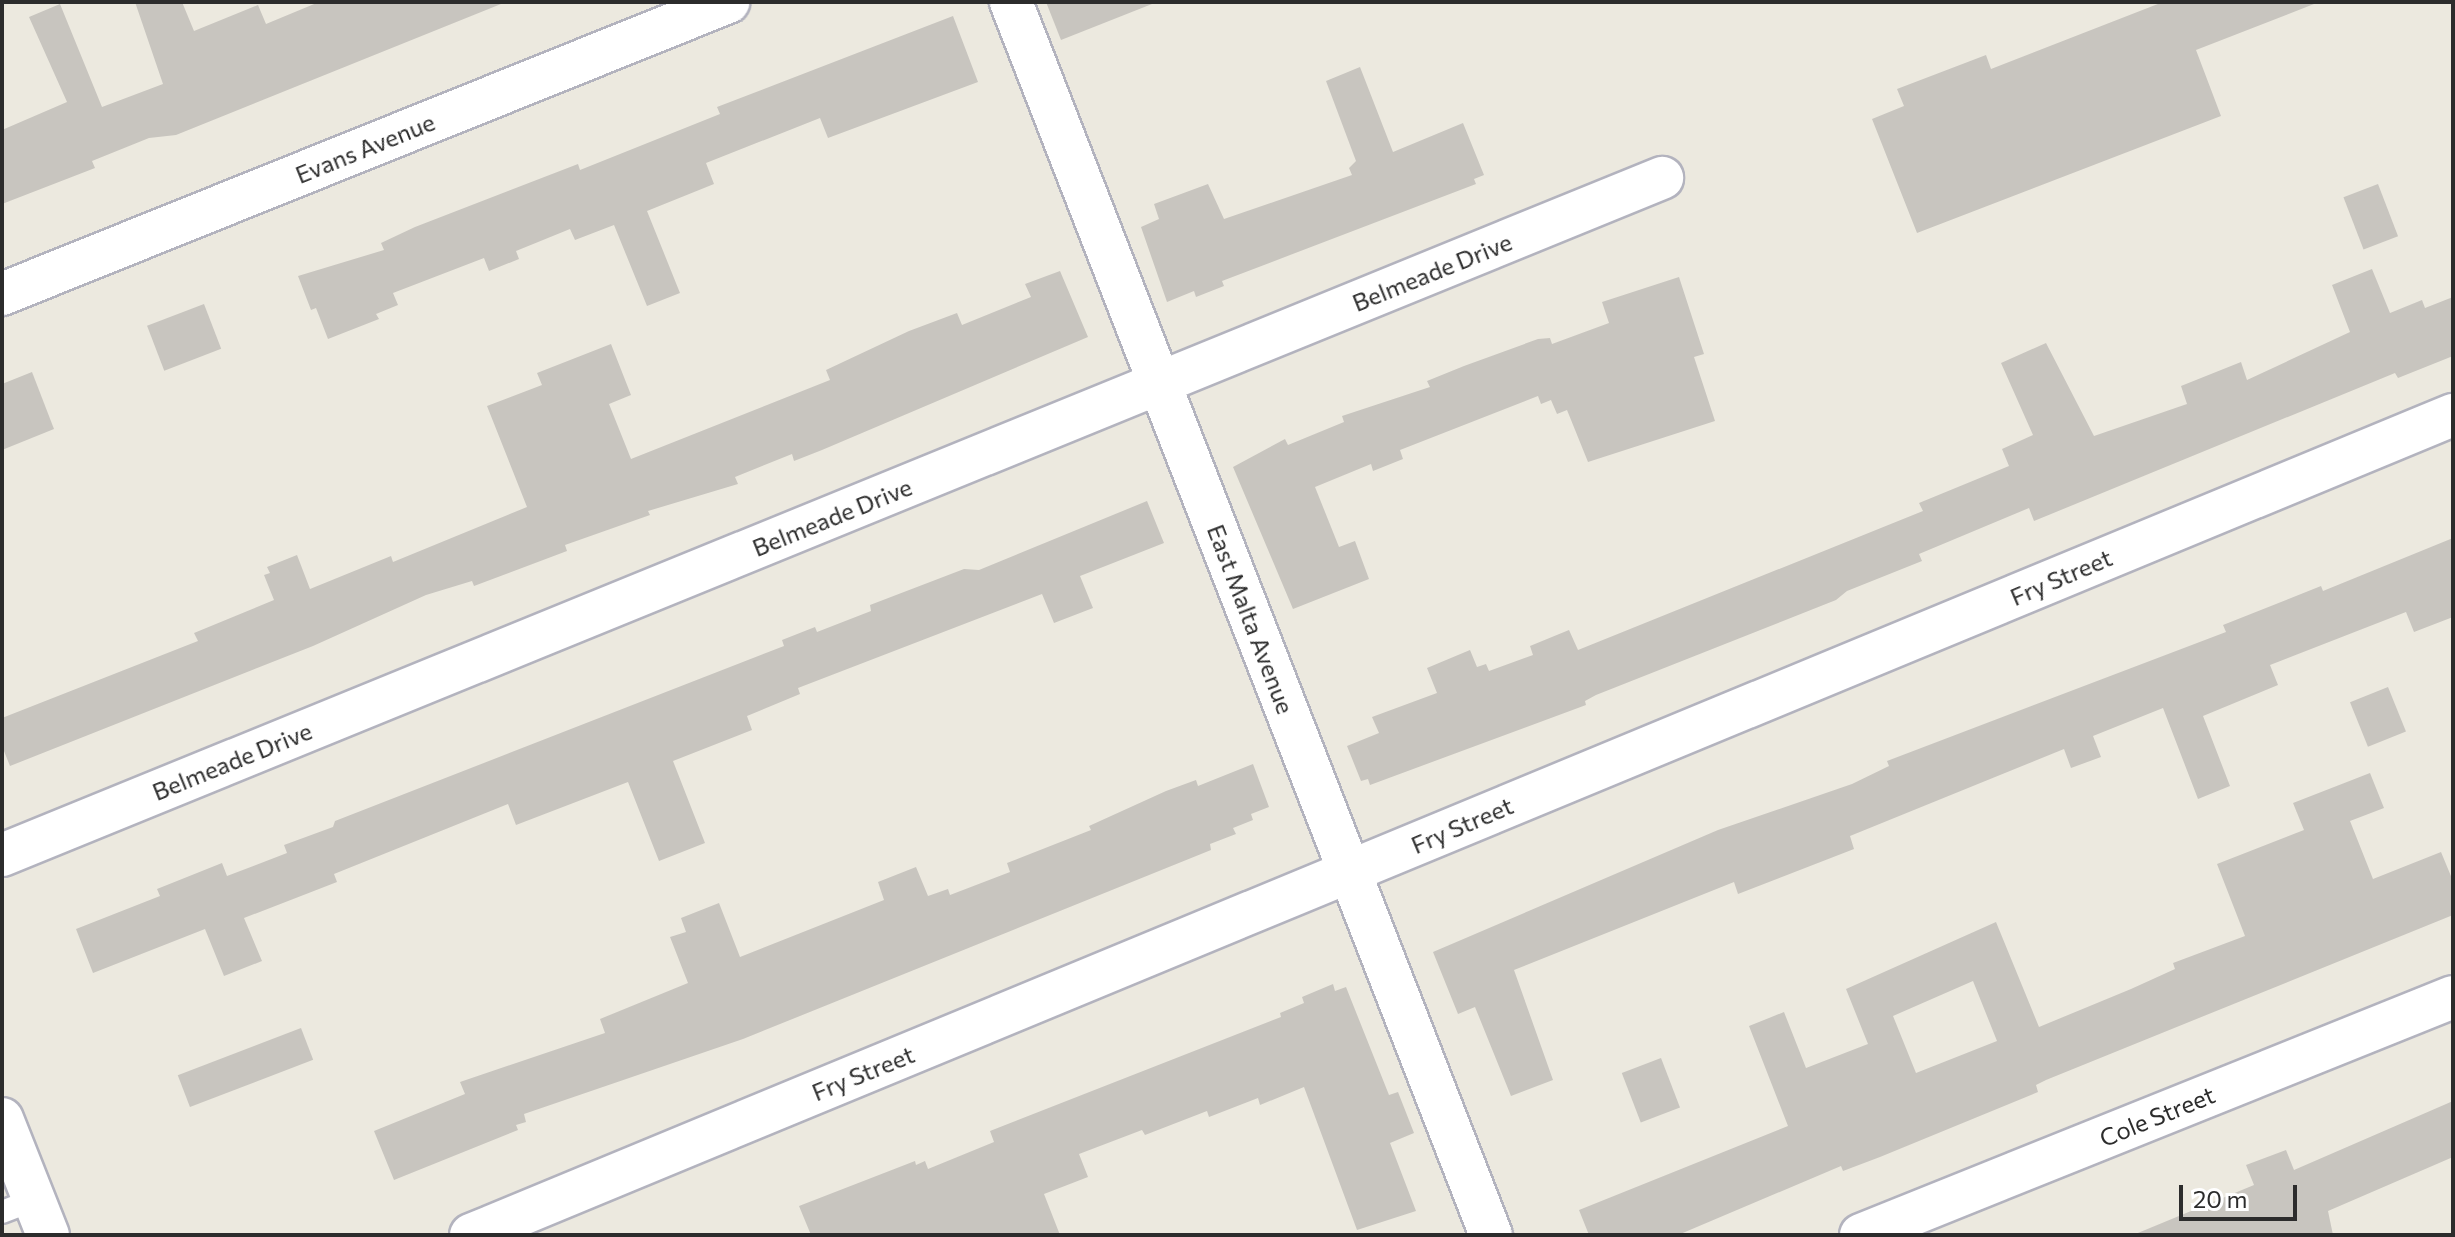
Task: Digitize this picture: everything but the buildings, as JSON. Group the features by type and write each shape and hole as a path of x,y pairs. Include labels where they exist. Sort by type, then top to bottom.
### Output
{"street":[{"name":"Evans Avenue","path":"2,294 728,2"},
{"name":"East Malta Avenue","path":"1011,2 1491,1235"},
{"name":"Belmeade Drive","path":"2,855 1662,178"},
{"name":"Fry Street","path":"471,1235 2453,415"},
{"name":"Cole Street","path":"1861,1235 2453,997"},
{"path":"2,1119 28,1215"}]}
